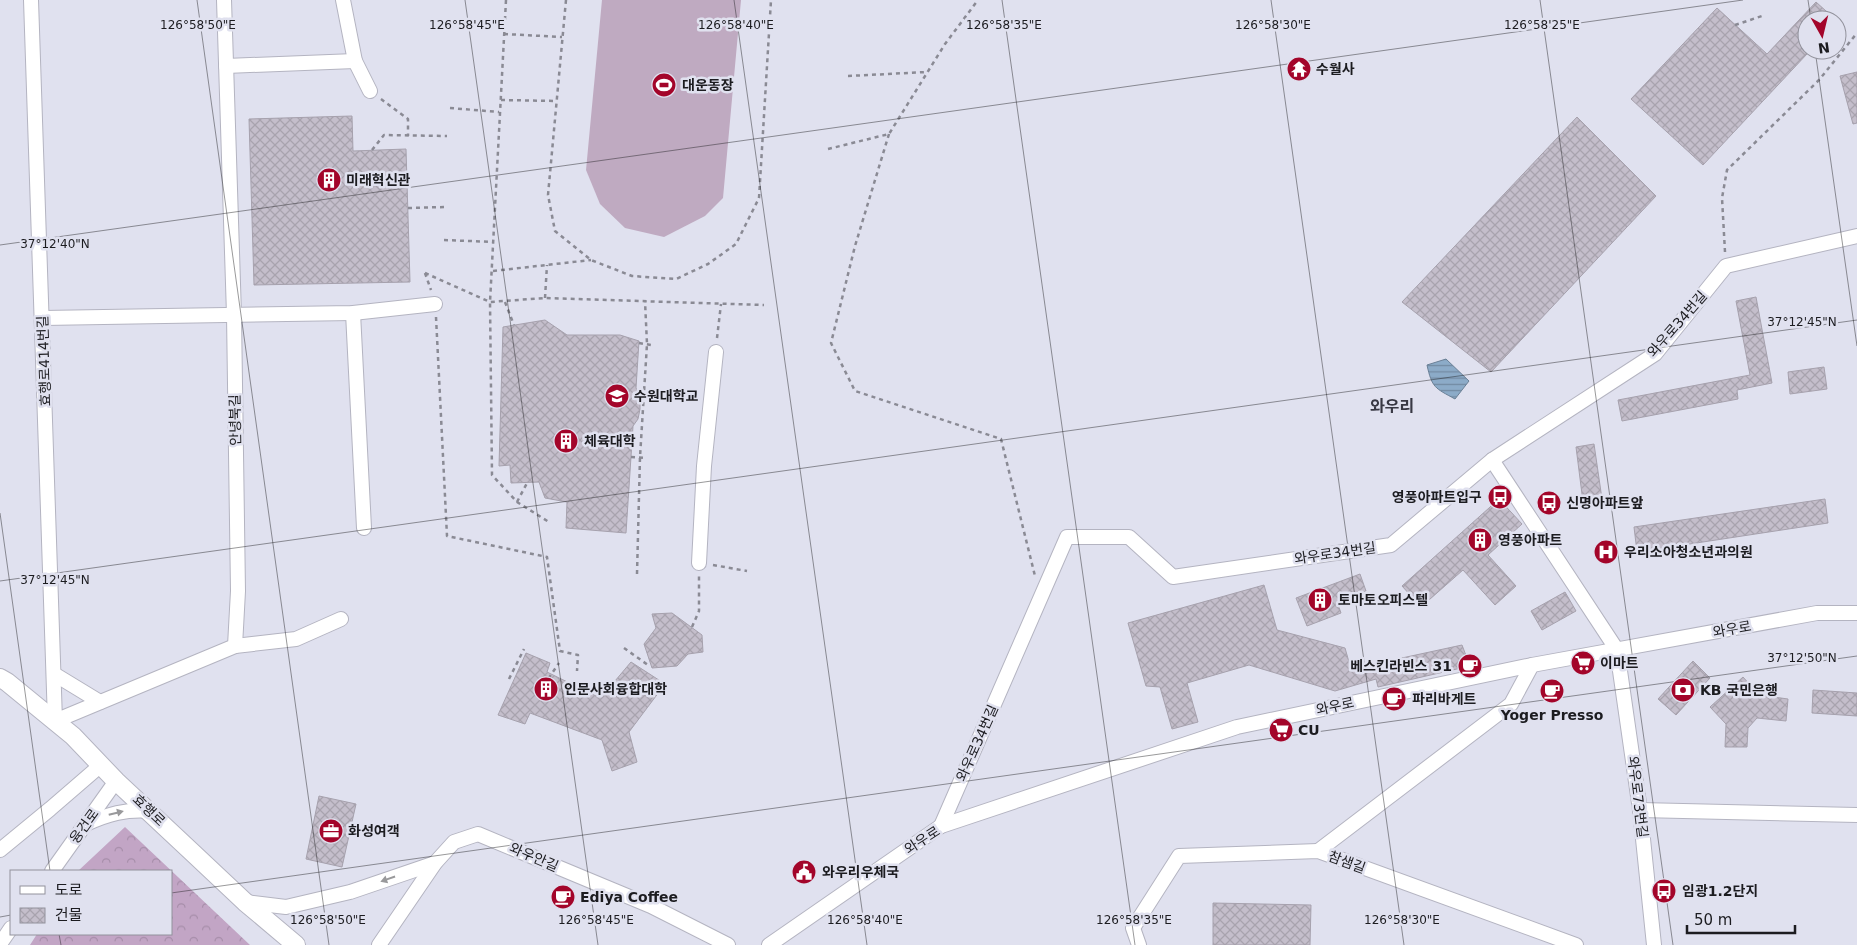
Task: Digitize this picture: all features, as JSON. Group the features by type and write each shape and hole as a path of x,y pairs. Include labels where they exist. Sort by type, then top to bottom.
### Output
{"main road":[{"name":"효행로","path":"0,678 73,736 116,781 287,942"}],"street":[{"name":"효행로414번길","path":"31,0 56,721"},
{"name":"안녕북길","path":"224,0 234,315 238,591 235,646"},
{"path":"343,0 355,61 370,91"},
{"path":"226,66 355,61"},
{"path":"1726,266 1857,236"},
{"name":"와우로34번길","path":"941,826 1067,537 1129,537 1173,577 1391,545 1492,460 1655,354 1726,266"},
{"path":"43,318 353,313 435,304"},
{"path":"353,313 364,528"},
{"path":"699,563 704,466 716,352"},
{"path":"1492,460 1617,650"},
{"name":"와우로","path":"769,945 941,826 1236,727 1532,666 1817,613 1857,613"},
{"path":"56,721 235,646 296,639 341,619"},
{"name":"와우로73번길","path":"1617,650 1640,810 1654,945"},
{"path":"1318,851 1511,704 1532,666"},
{"path":"54,674 100,702"},
{"path":"0,850 101,764"},
{"name":"융건로","path":"53,870 116,781"},
{"path":"1640,810 1857,815"},
{"path":"85,825 103,816 122,811 150,811"},
{"name":"와우안길","path":"379,945 435,864 454,842 478,834 651,906 728,945"},
{"name":"참샘길","path":"1139,945 1133,928 1179,856 1318,851 1576,945"},
{"path":"245,902 286,907 350,892 435,864"},
{"path":"0,944 10,929"}],"path":[{"path":"506,0 490,302 492,475 516,502 550,522"},
{"path":"566,0 548,194 555,231 590,260 632,276 676,279 708,264 736,244 759,198 771,0"},
{"path":"978,0 945,44 889,134 855,246 831,343 854,391 1001,439 1041,597"},
{"path":"1735,25 1762,16"},
{"path":"1726,266 1722,198 1727,170 1819,80 1857,33"},
{"path":"504,34 562,37"},
{"path":"848,76 928,72"},
{"path":"370,91 408,119 408,136"},
{"path":"501,100 556,101"},
{"path":"450,108 499,112"},
{"path":"828,149 889,134"},
{"path":"372,150 384,135 447,136"},
{"path":"408,208 445,207"},
{"path":"444,240 494,242"},
{"path":"493,271 590,260"},
{"path":"545,298 547,265"},
{"path":"577,671 578,655 560,651 548,557 447,536 435,304 425,272 490,302 545,298 764,305"},
{"path":"637,574 640,457 649,344 645,301"},
{"path":"505,302 514,325"},
{"path":"716,352 720,303"},
{"path":"639,343 649,344"},
{"path":"631,457 646,458"},
{"path":"516,502 527,483"},
{"path":"692,628 698,611 699,563 748,571"},
{"path":"509,679 524,648"},
{"path":"624,648 648,665"},
{"path":"544,685 559,663"},
{"path":"600,681 600,693"}],"green space":[{"path":"125,827 171,870 79,870"},
{"path":"172,871 250,945 30,945 36,935 172,935"}],"shaded area":[{"name":"대운동장","path":"602,0 741,0 723,198 705,216 664,237 625,228 600,204 586,170"}],"water":[{"path":"1446,359 1469,381 1455,399 1435,386 1427,365"}],"building":[{"path":"1816,2 1825,10 1808,10"},
{"path":"1717,8 1767,54 1797,22 1797,60 1801,60 1703,165 1631,99"},
{"path":"1857,72 1857,123 1853,124 1840,76"},
{"name":"미래혁신관","path":"352,116 353,151 406,149 410,282 254,285 249,119"},
{"path":"1577,117 1656,196 1491,372 1402,302"},
{"path":"1756,297 1772,383 1737,390 1738,399 1622,421 1618,400 1750,375 1736,301"},
{"name":"체육대학","path":"545,320 567,335 620,335 639,341 636,388 640,396 640,409 638,419 633,426 626,533 566,528 567,502 545,498 539,482 511,483 510,465 499,466 503,327"},
{"path":"1824,367 1827,389 1790,394 1788,372"},
{"path":"1594,444 1602,499 1583,502 1576,447"},
{"name":"영풍아파트","path":"1499,499 1522,524 1488,555 1516,586 1495,605 1463,570 1421,607 1402,586"},
{"path":"1825,499 1828,523 1637,552 1634,527"},
{"name":"토마토오피스텔","path":"1360,574 1366,591 1337,602 1341,613 1307,626 1296,598"},
{"path":"1264,585 1277,630 1345,648 1351,669 1462,645 1470,666 1378,687 1376,679 1335,691 1249,665 1187,683 1198,722 1172,729 1160,687 1146,686 1128,623"},
{"path":"1565,592 1576,611 1542,630 1531,611"},
{"path":"672,613 702,635 703,652 688,654 677,666 652,668 644,644 656,628 652,614"},
{"name":"인문사회융합대학","path":"526,653 550,663 547,672 596,696 600,693 604,694 631,662 665,684 629,732 637,762 612,771 602,740 530,713 525,724 498,715"},
{"path":"1693,661 1710,678 1676,715 1658,699"},
{"path":"1743,677 1759,695 1788,699 1786,721 1757,718 1748,728 1747,747 1725,747 1726,724 1710,707"},
{"path":"1813,690 1857,693 1857,716 1812,713"},
{"name":"화성여객","path":"319,796 356,804 342,867 306,859"},
{"path":"1213,903 1311,905 1310,945 1213,945"}],"place":[{"name":"수월사","path":"1299,69"},
{"name":"대운동장","path":"664,85"},
{"name":"미래혁신관","path":"329,180"},
{"name":"수원대학교","path":"617,396"},
{"name":"체육대학","path":"566,441"},
{"name":"영풍아파트입구","path":"1500,497"},
{"name":"신명아파트앞","path":"1549,503"},
{"name":"영풍아파트","path":"1480,540"},
{"name":"우리소아청소년과의원","path":"1606,552"},
{"name":"토마토오피스텔","path":"1320,600"},
{"name":"이마트","path":"1583,663"},
{"name":"베스킨라빈스 31","path":"1470,666"},
{"name":"인문사회융합대학","path":"546,689"},
{"name":"KB 국민은행","path":"1683,690"},
{"name":"Yoger Presso","path":"1552,691"},
{"name":"파리바게트","path":"1394,699"},
{"name":"CU","path":"1281,730"},
{"name":"화성여객","path":"331,831"},
{"name":"와우리우체국","path":"804,872"},
{"name":"임광1.2단지","path":"1664,891"},
{"name":"Ediya Coffee","path":"563,897"}],"district":[{"name":"와우리","path":"1392,406"}]}
